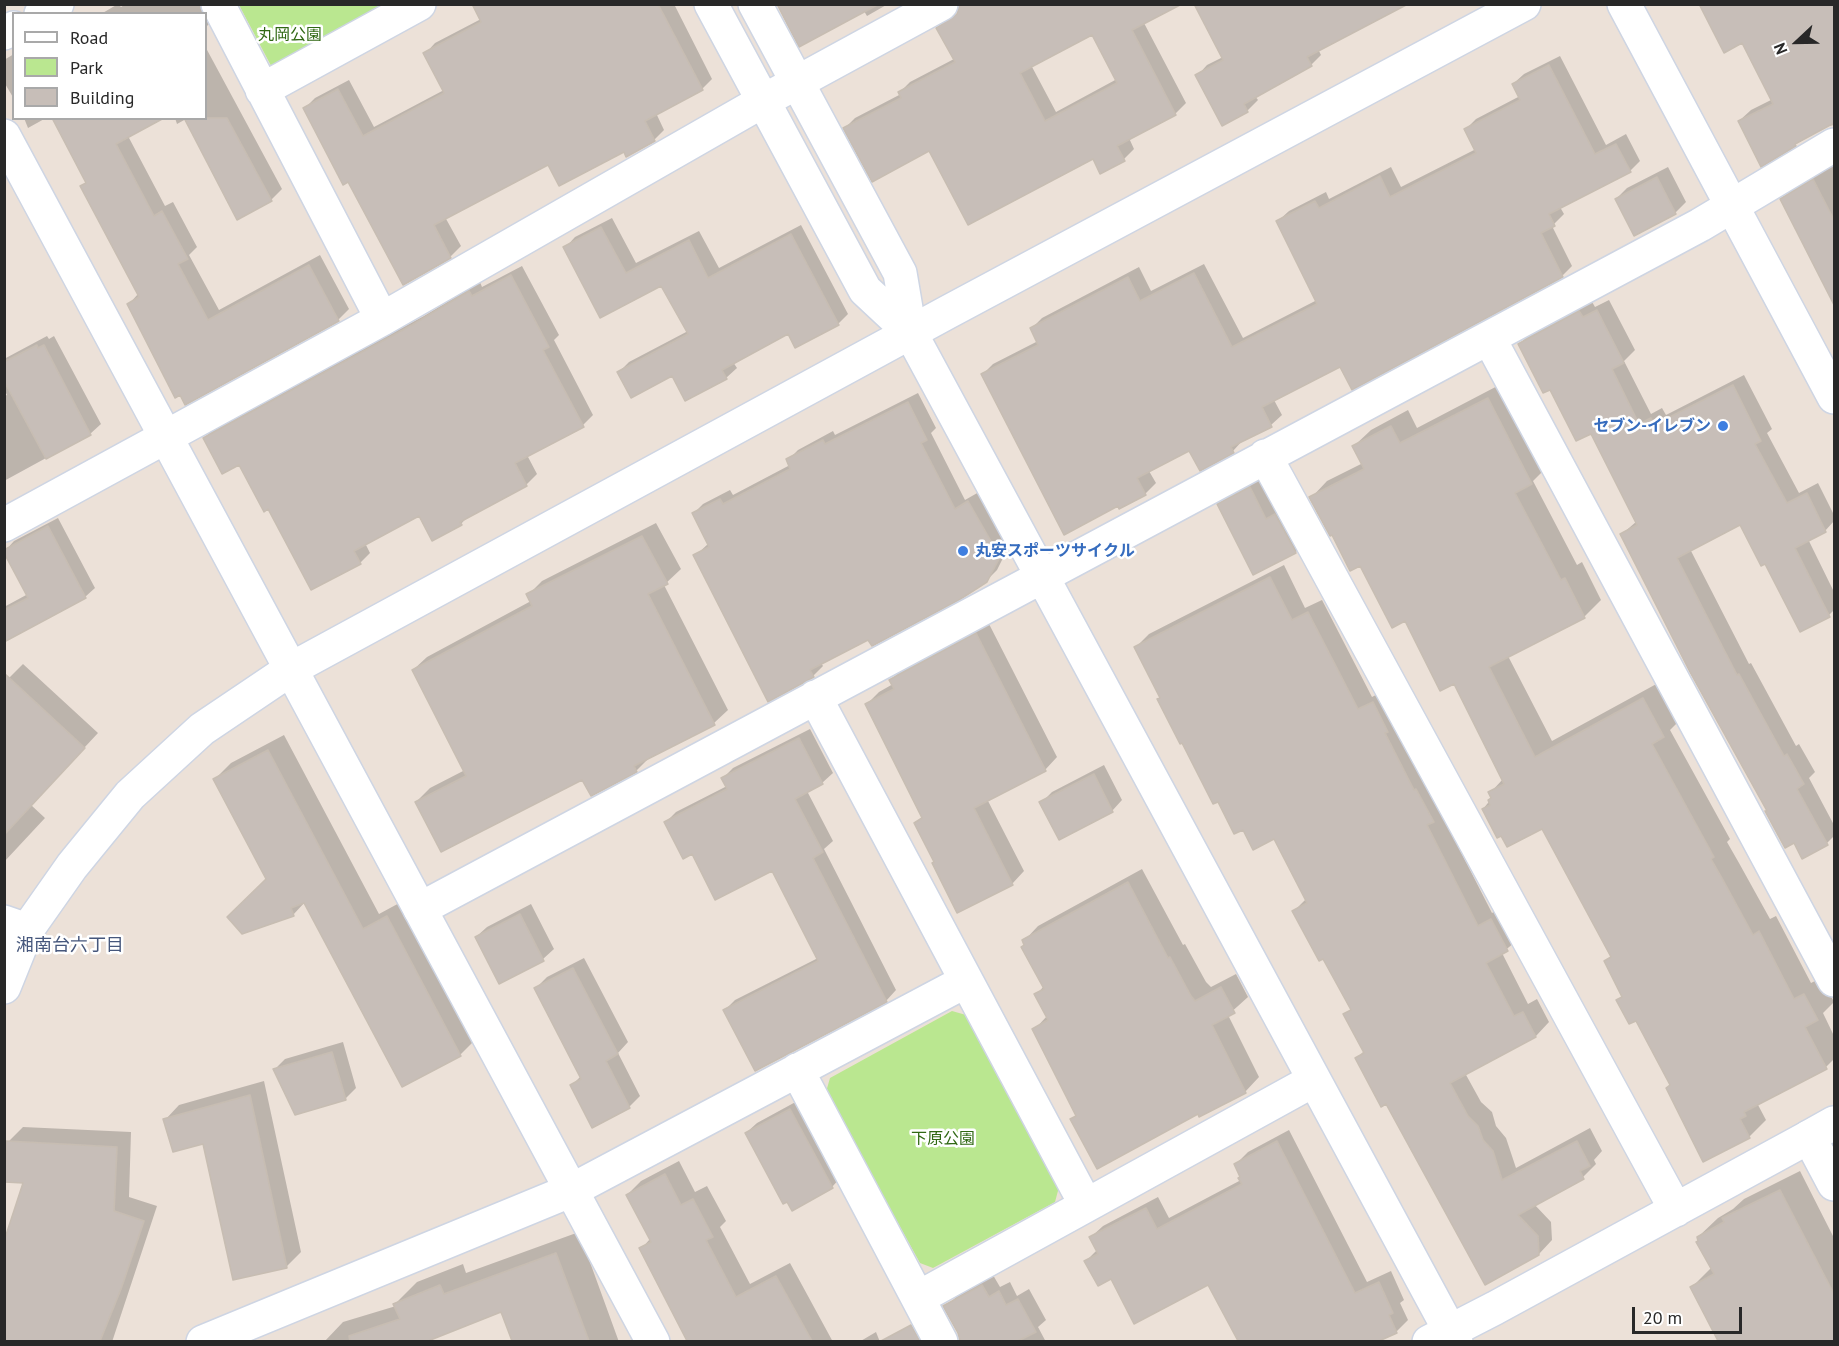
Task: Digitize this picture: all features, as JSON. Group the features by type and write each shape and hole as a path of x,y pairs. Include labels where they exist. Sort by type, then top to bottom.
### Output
{"street":[{"path":"44,12 57,4"},
{"path":"218,4 382,319"},
{"path":"262,90 419,4"},
{"path":"711,4 865,290 910,332 1314,1080 1445,1338 1822,1130 1834,1184"},
{"path":"755,4 900,273 910,332"},
{"path":"4,525 382,319 763,101 941,4"},
{"path":"4,987 16,926 72,866 130,795 202,729 291,669 910,332 1524,4"},
{"path":"1624,4 1834,397"},
{"path":"4,136 653,1341"},
{"path":"420,909 1732,207 1834,145"},
{"path":"1489,338 1834,980"},
{"path":"1265,456 1676,1210"},
{"path":"816,698 1086,1205"},
{"path":"203,1341 572,1190 966,981"},
{"path":"797,1070 941,1341"},
{"path":"918,1298 1314,1080"}],"green space":[{"name":"丸岡公園","path":"408,4 277,77 239,5"},
{"name":"下原公園","path":"952,1011 966,1015 1059,1187 1055,1202 933,1268 920,1263 826,1092 830,1078"}],"building":[{"path":"472,4 658,4 703,90 645,121 655,141 626,157 624,152 559,186 548,165 434,225 451,258 403,285 348,182 343,185 303,108 338,89 363,136 444,93 423,53 481,22"},
{"path":"777,4 879,4 799,47"},
{"path":"960,4 1182,4 1132,30 1176,115 1117,146 1125,161 1100,174 1093,159 968,225 929,151 872,182 843,128 901,98 898,92 955,62 936,28 957,14","holes":["1092,35 1117,83 1045,121 1020,73"]},
{"path":"1194,4 1408,4 1307,57 1312,66 1244,104 1248,112 1222,126 1195,75 1223,60"},
{"path":"1699,4 1834,4 1834,123 1795,144 1796,146 1761,167 1738,121 1773,104 1742,43 1724,53"},
{"path":"1549,65 1595,154 1616,144 1631,172 1549,214 1555,226 1541,233 1563,277 1352,390 1340,367 1262,407 1272,427 1231,447 1234,453 1200,471 1189,451 1137,478 1146,495 1119,509 1118,506 1064,535 981,374 1038,345 1030,328 1128,277 1140,301 1194,273 1232,347 1317,304 1276,221 1315,201 1319,208 1380,176 1390,197 1476,153 1464,129 1520,100 1512,84"},
{"path":"227,118 272,201 237,220 185,120"},
{"path":"53,120 160,120 116,144 154,216 162,211 188,259 178,264 208,320 309,265 339,321 185,405 180,395 175,398 127,304 139,297 80,186 86,183"},
{"path":"1657,177 1676,214 1634,236 1615,199"},
{"path":"1813,179 1834,220 1834,305 1780,199"},
{"path":"601,227 626,273 689,240 708,278 791,234 839,325 795,348 788,334 722,370 727,379 685,401 672,376 631,398 617,372 688,334 661,286 600,318 563,247"},
{"path":"511,275 549,347 543,350 584,427 515,463 527,486 460,522 462,525 432,541 419,516 354,551 361,564 311,590 268,509 264,512 239,465 222,474 203,438 412,325 469,291 472,296"},
{"path":"1597,310 1624,363 1612,369 1639,424 1651,418 1654,425 1733,385 1761,441 1755,444 1787,503 1807,493 1826,532 1795,548 1830,617 1800,632 1765,564 1761,566 1740,525 1677,558 1737,675 1739,674 1784,756 1787,754 1804,784 1797,789 1828,845 1802,859 1794,843 1785,848 1690,672 1620,534 1637,525 1591,434 1576,441 1550,390 1543,393 1518,344 1579,311 1583,317"},
{"path":"37,345 38,348 44,345 91,435 46,459 4,381 4,362"},
{"path":"1488,398 1532,484 1515,493 1561,580 1565,578 1585,618 1489,667 1535,757 1643,698 1664,737 1652,744 1714,857 1711,859 1753,935 1759,931 1794,999 1804,994 1818,1020 1805,1027 1827,1069 1744,1112 1746,1116 1740,1119 1750,1138 1703,1162 1666,1088 1670,1085 1636,1021 1629,1024 1616,1000 1622,997 1604,961 1611,957 1542,829 1507,847 1501,836 1497,838 1482,809 1490,805 1488,800 1491,798 1488,792 1504,784 1454,684 1440,691 1405,621 1392,628 1360,566 1350,571 1309,497 1364,469 1352,446 1391,426 1400,443"},
{"path":"908,402 927,440 921,443 955,509 968,501 1000,557 987,582 959,600 872,646 868,640 810,670 814,677 768,702 693,555 709,547 692,513 720,499 723,504 790,469 786,459 823,440 825,444"},
{"path":"1250,487 1266,519 1275,514 1296,553 1253,575 1217,504"},
{"path":"48,526 86,598 4,642 4,610 28,598 4,550"},
{"path":"642,536 668,584 648,594 715,725 634,766 637,772 591,796 582,780 441,852 415,802 466,776 412,670 532,606 526,594"},
{"path":"1270,577 1292,620 1308,612 1358,709 1373,702 1388,732 1385,733 1414,790 1416,789 1434,822 1427,825 1478,926 1491,919 1508,951 1486,963 1514,1016 1523,1012 1536,1037 1450,1083 1468,1116 1478,1126 1483,1140 1493,1151 1502,1180 1577,1141 1590,1166 1580,1171 1584,1179 1518,1215 1538,1236 1539,1255 1485,1285 1386,1104 1381,1107 1355,1058 1364,1053 1343,1014 1351,1010 1323,959 1319,961 1292,911 1307,903 1274,839 1253,850 1243,830 1234,834 1218,802 1213,804 1182,743 1180,744 1134,647"},
{"path":"976,633 1046,771 974,808 1013,885 957,913 914,823 922,818 865,704 894,689 889,680"},
{"path":"4,673 85,748 4,835"},
{"path":"799,738 823,784 795,799 823,852 813,858 887,1002 755,1071 723,1010 818,961 772,871 715,900 692,854 683,859 664,822 727,789 721,778"},
{"path":"268,750 363,929 387,916 461,1056 402,1087 304,903 291,908 294,916 242,934 227,917 266,879 213,779"},
{"path":"1094,774 1113,812 1059,840 1039,802"},
{"path":"1128,882 1168,958 1170,957 1195,1001 1221,987 1235,1013 1212,1025 1246,1093 1199,1117 1198,1114 1097,1169 1070,1119 1076,1116 1032,1029 1048,1020 1034,994 1044,989 1021,947 1024,945 1022,940"},
{"path":"520,914 544,961 499,984 475,937"},
{"path":"573,968 618,1054 606,1061 630,1108 592,1128 570,1085 581,1079 534,988"},
{"path":"332,1052 346,1100 295,1115 273,1069"},
{"path":"250,1095 287,1268 233,1280 203,1144 173,1152 163,1119"},
{"path":"790,1109 833,1188 792,1211 787,1202 783,1204 745,1133"},
{"path":"6,1141 117,1147 114,1211 144,1221 121,1289 100,1341 4,1341 4,1241 23,1183 5,1182"},
{"path":"1277,1141 1355,1293 1379,1282 1393,1313 1389,1315 1397,1333 1379,1341 1238,1341 1208,1285 1134,1324 1111,1279 1098,1286 1084,1261 1098,1254 1089,1237 1146,1208 1157,1229 1242,1184 1234,1164"},
{"path":"665,1174 681,1205 693,1199 713,1237 706,1240 736,1297 776,1276 812,1341 687,1341 639,1248 651,1242 626,1195"},
{"path":"1780,1190 1834,1294 1834,1341 1718,1341 1690,1287 1714,1274 1696,1242 1697,1237 1724,1222 1722,1218"},
{"path":"556,1253 589,1341 512,1341 501,1312 428,1341 350,1341 349,1336 400,1319 393,1304 440,1285 444,1294"},
{"path":"982,1285 989,1297 999,1291 1006,1305 1018,1299 1036,1332 1018,1341 960,1341 943,1306"},
{"path":"911,1325 920,1341 881,1341"}],"place":[{"name":"セブン-イレブン","path":"1723,426"},
{"name":"丸安スポーツサイクル","path":"963,551"}],"district":[{"name":"湘南台六丁目","path":"70,946"}]}
